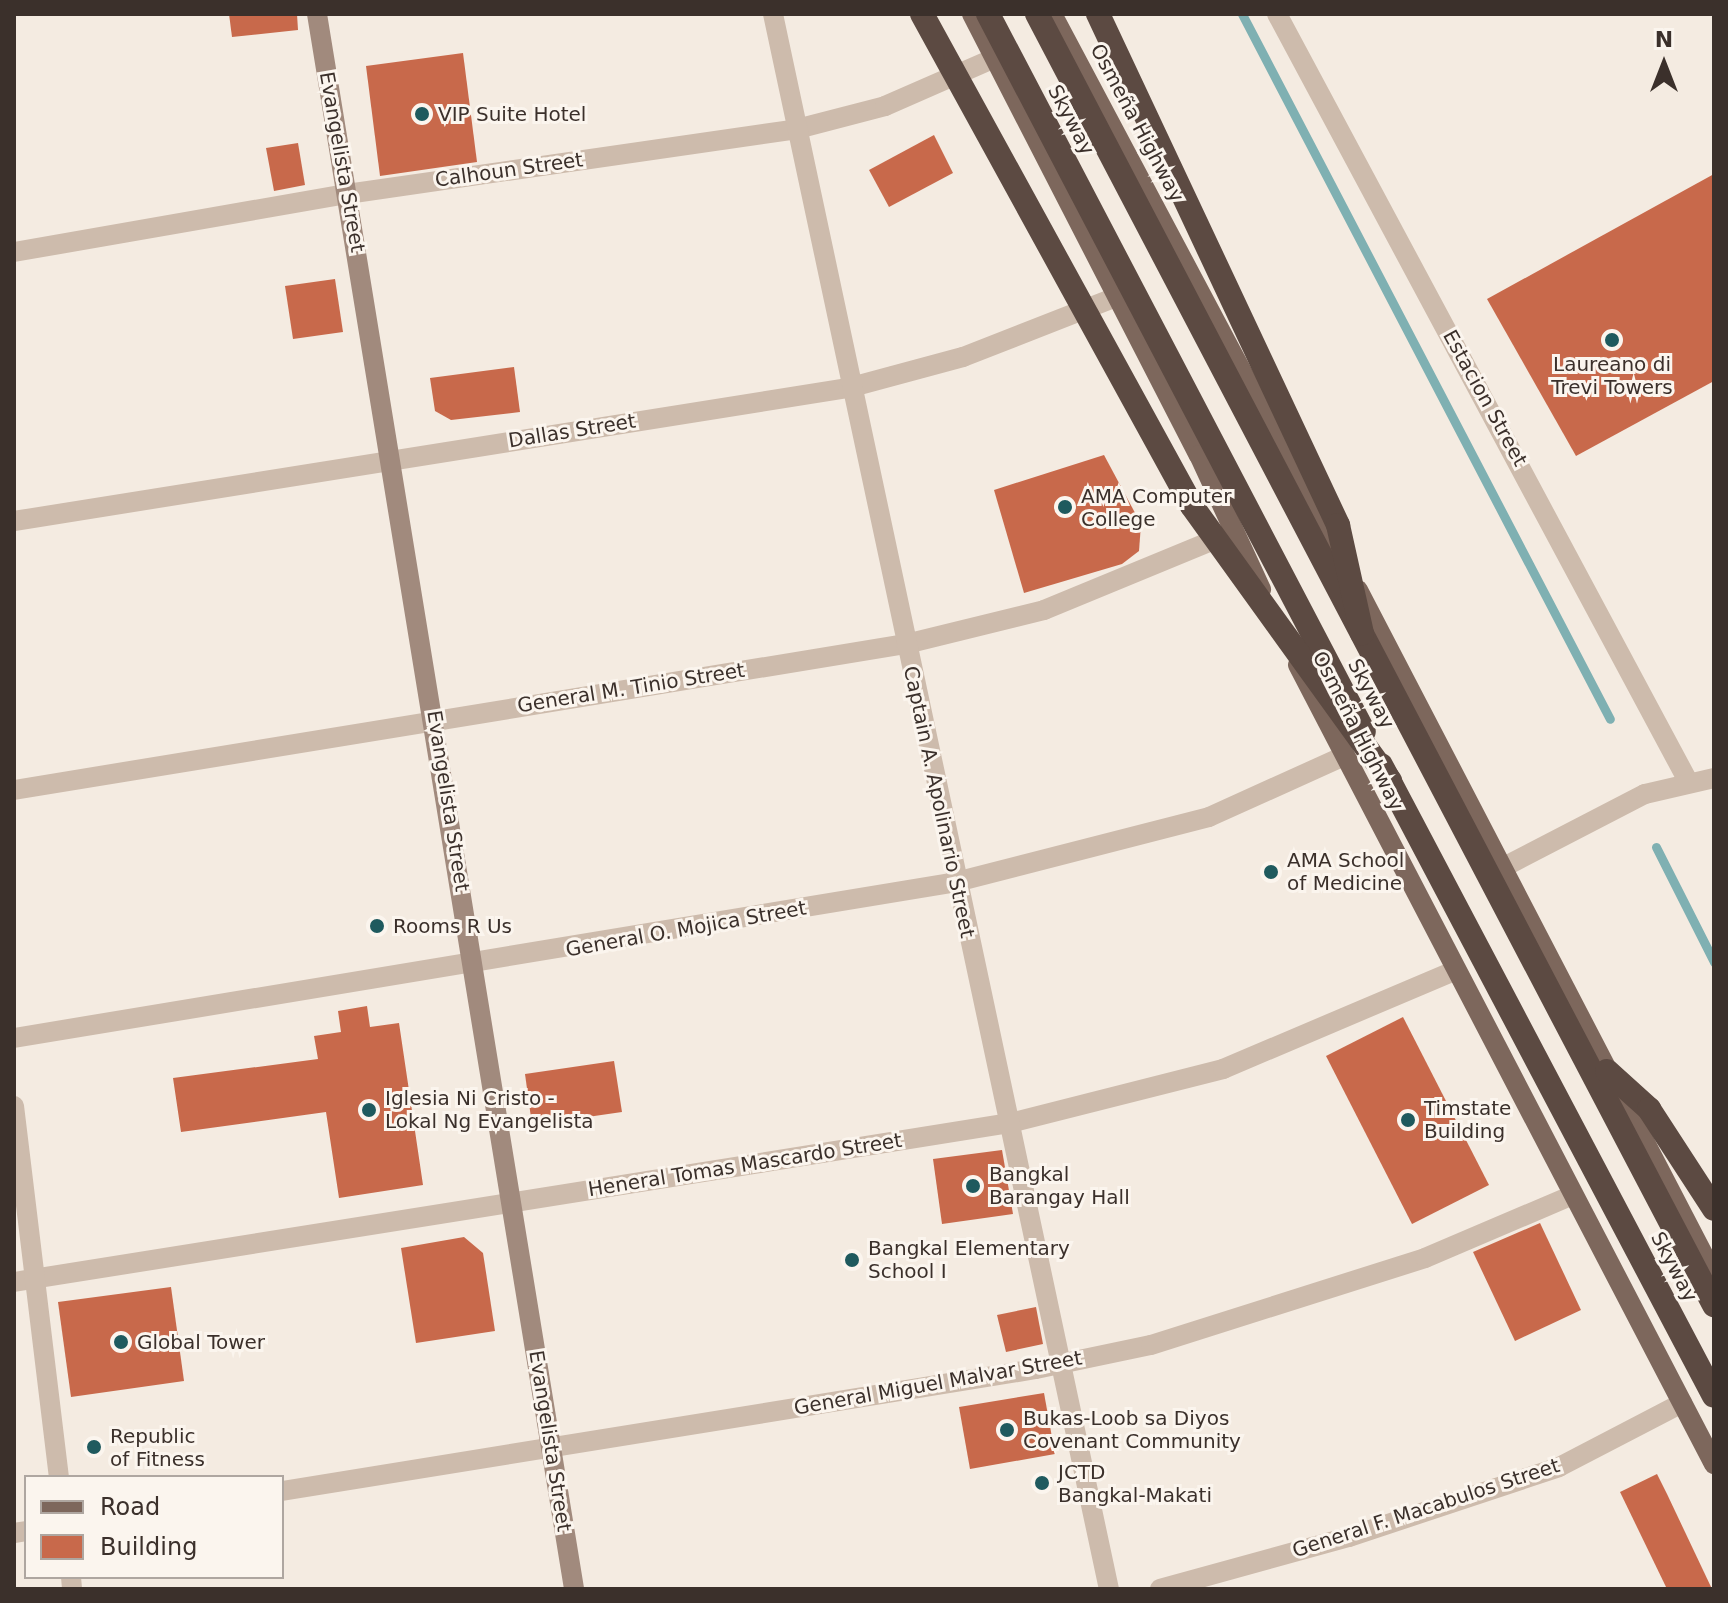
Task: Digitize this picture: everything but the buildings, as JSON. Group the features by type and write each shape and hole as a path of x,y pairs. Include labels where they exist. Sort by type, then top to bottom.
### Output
{"highway":[{"path":"922,14 1192,506 1390,781"},
{"name":"Skyway","path":"988,14 1714,1396"},
{"name":"Skyway","path":"1037,14 1714,1305"},
{"path":"1098,14 1338,525 1362,633"},
{"path":"1607,1071 1649,1109 1714,1209"}],"main road":[{"name":"Evangelista Street","path":"317,14 435,720 574,1589"},
{"name":"Osmeña Highway","path":"972,14 1119,296 1342,757 1714,1464"},
{"name":"Osmeña Highway","path":"1052,14 1714,1275"}],"street":[{"name":"Captain A. Apolinario Street","path":"773,14 848,388 1109,1589"},
{"name":"Estacion Street","path":"1277,14 1689,783"},
{"name":"Calhoun Street","path":"14,252 347,194 797,129 885,106 995,58"},
{"name":"Dallas Street","path":"14,521 392,458 848,388 1027,335 1119,296"},
{"name":"General M. Tinio Street","path":"14,790 906,644 1069,601 1234,532"},
{"name":"General O. Mojica Street","path":"14,1038 474,966 956,882 1209,817 1342,757"},
{"path":"1502,868 1645,794 1714,778"},
{"name":"Heneral Tomas Mascardo Street","path":"14,1282 1010,1123 1223,1069 1454,971"},
{"path":"14,1106 59,1475"},
{"name":"General Miguel Malvar Street","path":"284,1491 1062,1364 1151,1345 1425,1258 1573,1195"},
{"name":"General F. Macabulos Street","path":"1160,1589 1349,1537 1559,1467 1682,1403"}],"waterway":[{"path":"1242,14 1610,719"},
{"path":"1656,847 1714,962"}],"place":[{"name":"VIP Suite Hotel","path":"422,114"},
{"name":"Laureano di Trevi Towers","path":"1612,340"},
{"name":"AMA Computer College","path":"1065,507"},
{"name":"AMA School of Medicine","path":"1271,872"},
{"name":"Rooms R Us","path":"377,926"},
{"name":"Iglesia Ni Cristo - Lokal Ng Evangelista","path":"369,1110"},
{"name":"Timstate Building","path":"1408,1120"},
{"name":"Bangkal Barangay Hall","path":"973,1186"},
{"name":"Bangkal Elementary School Ⅰ","path":"852,1260"},
{"name":"Global Tower","path":"121,1342"},
{"name":"Bukas-Loob sa Diyos Covenant Community","path":"1007,1430"},
{"name":"Republic of Fitness","path":"94,1447"},
{"name":"JCTD Bangkal-Makati","path":"1042,1483"}]}
